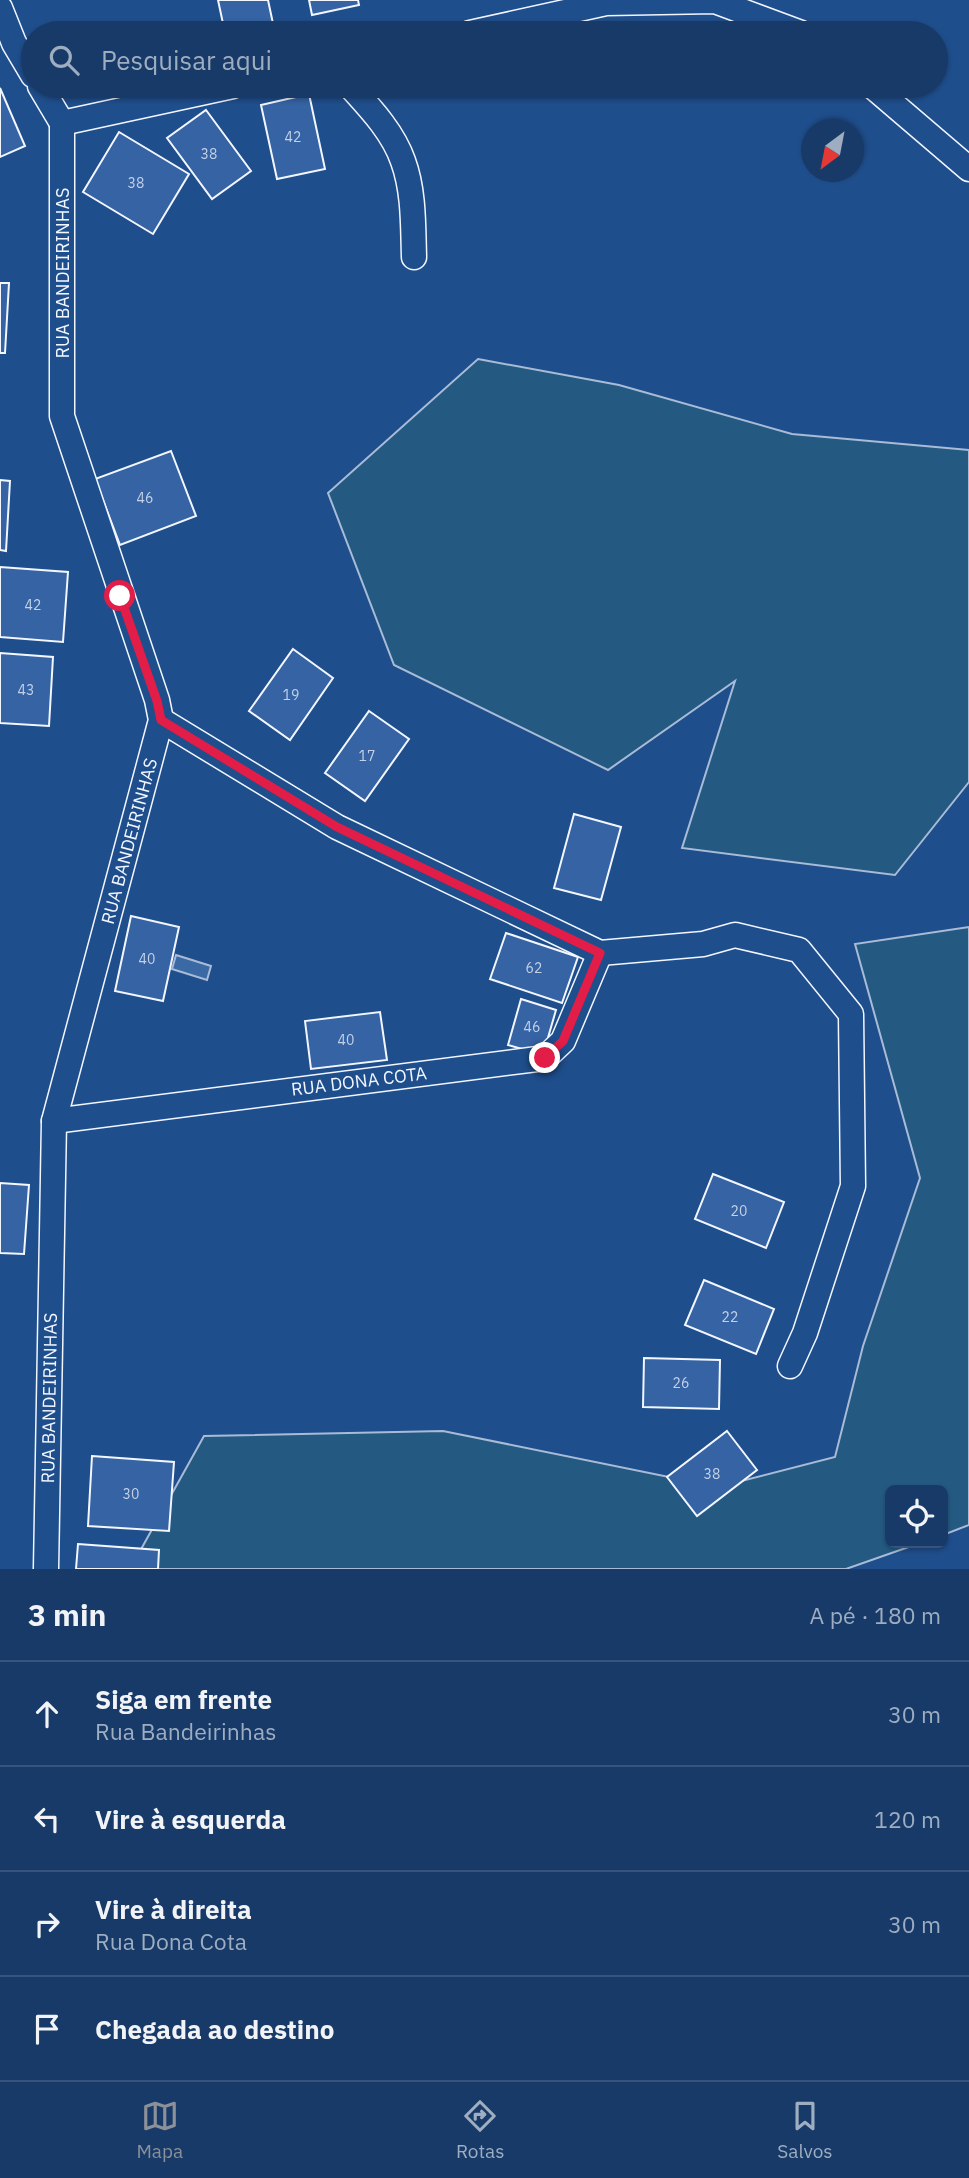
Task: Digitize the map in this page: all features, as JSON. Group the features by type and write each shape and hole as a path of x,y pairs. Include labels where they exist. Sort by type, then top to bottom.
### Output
{"street":[{"path":"524,21 606,3 715,1 769,21"},
{"path":"0,8 21,55"},
{"path":"47,98 62,123 178,98"},
{"path":"360,98 383,124 403,160 413,208 414,257"},
{"path":"886,98 969,169"},
{"name":"RUA BANDEIRINHAS","path":"46,1569 54,1121 161,720 62,416 62,123"},
{"path":"161,720 337,827 600,953 703,944 736,935 799,950 851,1014 853,1186 805,1333 790,1366"},
{"name":"RUA DONA COTA","path":"54,1121 545,1058 563,1041 600,953"}],"shaded area":[{"path":"478,359 619,385 792,434 969,450 969,782 895,875 682,848 735,681 608,770 394,665 328,493"},
{"path":"969,927 969,1525 948,1533 948,1485 885,1485 885,1548 906,1548 846,1569 130,1569 204,1436 443,1431 718,1487 835,1457 863,1346 920,1178 855,944"},
{"path":"176,955 211,966 207,980 172,969"}],"building":[{"path":"218,0 268,0 272,21 222,21"},
{"path":"309,0 358,0 359,5 312,15"},
{"path":"0,88 25,146 0,157"},
{"path":"292,98 310,98 325,169 277,179 261,105"},
{"path":"206,110 251,171 212,199 167,138"},
{"path":"119,132 189,174 153,234 83,192"},
{"path":"0,283 9,283 5,353 0,353"},
{"path":"171,451 196,516 120,545 95,479"},
{"path":"0,480 10,481 6,551 0,550"},
{"path":"0,567 68,572 63,642 0,637"},
{"path":"293,649 333,678 290,740 249,711"},
{"path":"0,653 53,657 49,726 0,723"},
{"path":"369,711 409,739 365,801 325,773"},
{"path":"574,814 621,827 601,900 554,888"},
{"path":"131,916 179,927 163,1001 115,991"},
{"path":"506,933 578,957 562,1003 490,979"},
{"path":"521,999 556,1010 543,1055 508,1045"},
{"path":"380,1012 387,1060 311,1069 305,1021"},
{"path":"713,1174 784,1202 766,1248 695,1219"},
{"path":"0,1183 29,1185 24,1254 0,1253"},
{"path":"704,1280 774,1309 756,1354 685,1325"},
{"path":"644,1358 720,1360 719,1409 643,1407"},
{"path":"727,1431 757,1470 697,1516 667,1477"},
{"path":"92,1456 174,1462 169,1531 88,1526"},
{"path":"78,1544 159,1550 158,1569 76,1569"}],"route":[{"path":"120,596 157,701 161,720 337,827 600,953 563,1041 545,1058"}]}
